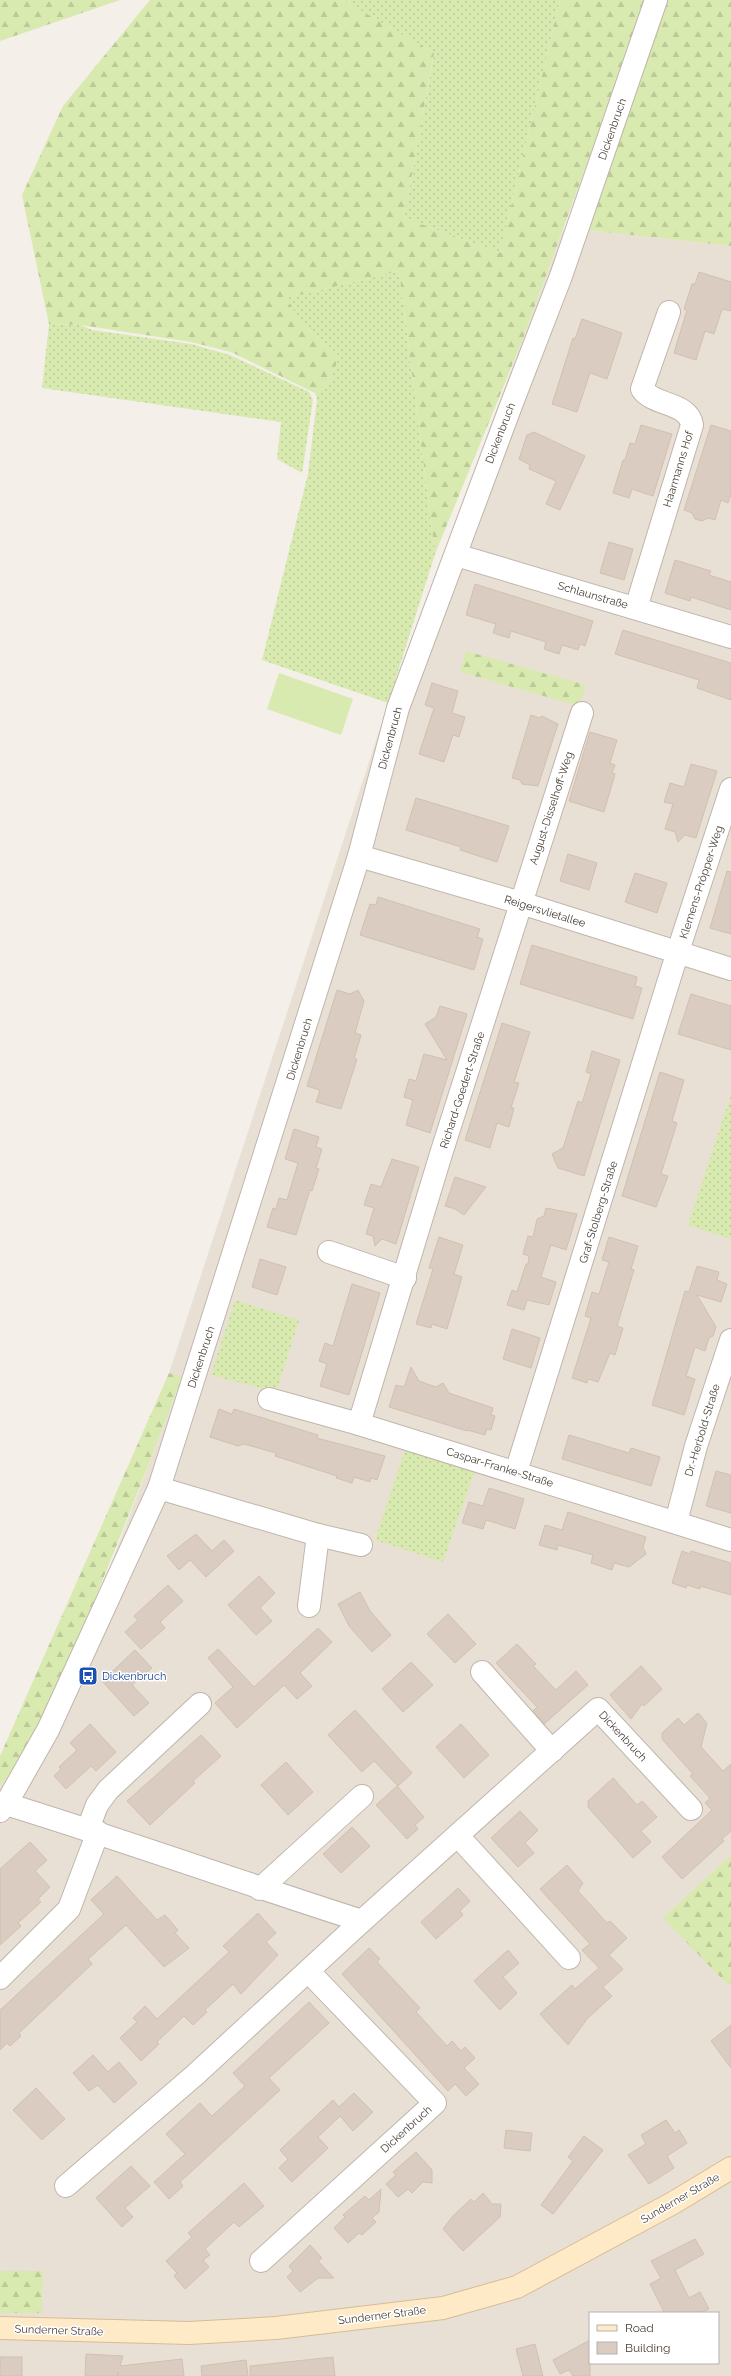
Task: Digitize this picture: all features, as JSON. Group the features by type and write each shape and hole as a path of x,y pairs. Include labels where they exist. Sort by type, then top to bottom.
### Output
{"main road":[{"name":"Sunderner Straße","path":"0,2328 189,2333 276,2328 442,2308 517,2287 673,2203 731,2168"}],"street":[{"name":"Dickenbruch","path":"362,1921 260,1889 93,1831 3,1808 52,1723 159,1488 358,856 398,708 561,276 656,0"},
{"name":"Haarmanns Hof","path":"636,608 692,425 690,418 684,412 647,395 642,389 669,312"},
{"name":"Schlaunstraße","path":"456,555 731,637"},
{"name":"August-Disselhoff-Weg","path":"521,903 582,714"},
{"name":"Klemens-Pröpper-Weg","path":"678,951 731,789"},
{"name":"Reigersvlietallee","path":"358,856 521,903 731,968"},
{"name":"Richard-Goedert-Straße","path":"359,1424 521,903"},
{"name":"Graf-Stolberg-Straße","path":"516,1472 678,951"},
{"path":"329,1252 405,1278"},
{"name":"Dr.-Herbold-Straße","path":"676,1522 696,1446 731,1340"},
{"name":"Caspar-Franke-Straße","path":"269,1399 359,1424 731,1540"},
{"path":"159,1488 318,1535 361,1545"},
{"path":"309,1606 318,1535"},
{"path":"482,1672 552,1750"},
{"path":"0,1978 69,1909 93,1831 97,1805 108,1790 200,1704"},
{"name":"Dickenbruch","path":"66,2186 195,2075 309,1972 362,1921 598,1709 691,1809"},
{"path":"260,1889 362,1796"},
{"path":"458,1836 569,1958"},
{"name":"Dickenbruch","path":"261,2261 435,2103 309,1972"}],"shaded area":[{"path":"577,229 731,246 731,2376 0,2376 0,1786 15,1767 98,1598 182,1378 169,1373 387,707 563,230"}],"green space":[{"path":"0,0 120,0 0,41"},
{"path":"150,0 343,0 434,53 404,218 500,253 560,0 647,0 522,341 435,554 399,271 287,298 301,323 339,356 329,385 315,393 231,352 191,342 81,325 49,324 22,195 63,106"},
{"path":"343,0 560,0 500,253 404,218 434,54"},
{"path":"665,0 731,0 731,246 577,229"},
{"path":"399,271 435,554 388,703 262,660 308,474 317,399 315,393 329,385 339,356 301,323 286,298"},
{"path":"49,324 81,325 92,330 191,344 230,355 309,392 313,400 302,473 277,459 281,422 42,388"},
{"path":"466,651 586,685 579,706 460,672"},
{"path":"279,673 353,699 341,735 267,709"},
{"path":"731,1095 731,1239 688,1225"},
{"path":"235,1300 299,1320 276,1392 211,1375"},
{"path":"169,1373 182,1377 152,1457 79,1640 57,1691 32,1741 0,1786 0,1756"},
{"path":"405,1450 475,1470 443,1562 375,1540"},
{"path":"731,1855 731,1982 728,1985 663,1918"},
{"path":"0,2271 43,2271 42,2313 0,2313"}],"building":[{"path":"699,272 731,282 731,311 722,309 714,334 705,331 696,360 674,353 687,310 684,309 692,284 695,284"},
{"path":"582,319 622,333 607,379 590,373 577,412 552,404 573,338 575,339"},
{"path":"641,425 672,434 653,496 632,489 629,498 613,493 630,443 635,444"},
{"path":"711,425 731,431 731,494 728,503 721,500 715,520 708,518 702,521 695,519 692,513 684,510"},
{"path":"534,432 585,456 560,510 546,504 556,481 529,469 530,465 519,459 527,435"},
{"path":"609,542 633,549 624,580 600,573"},
{"path":"675,560 711,571 709,575 731,582 731,610 691,597 690,601 665,593"},
{"path":"475,584 593,621 585,646 580,644 578,650 562,645 559,654 544,649 546,642 511,631 509,638 493,633 496,624 466,615"},
{"path":"623,630 731,663 731,700 697,688 699,680 615,654"},
{"path":"432,683 458,691 452,713 465,717 459,737 453,735 444,762 419,754 434,708 425,705"},
{"path":"531,715 539,718 542,716 558,724 538,786 522,784 520,780 512,778"},
{"path":"590,732 617,740 610,763 615,765 612,773 615,774 604,812 569,801"},
{"path":"691,764 717,771 696,838 685,835 678,842 675,832 665,829 673,804 664,802 670,783 684,787"},
{"path":"416,798 509,826 497,862 460,850 461,847 406,830"},
{"path":"568,854 597,863 589,890 560,881"},
{"path":"727,871 731,872 731,934 710,928"},
{"path":"635,873 667,883 657,913 625,902"},
{"path":"378,897 480,929 477,937 483,939 474,970 360,935 370,904 376,905"},
{"path":"532,945 637,977 635,986 642,988 633,1019 520,984"},
{"path":"337,990 350,994 358,990 364,1001 355,1033 361,1035 354,1059 357,1059 341,1109 316,1102 320,1090 307,1086"},
{"path":"691,994 731,1006 731,1050 678,1034"},
{"path":"440,1006 467,1014 430,1133 406,1125 413,1100 404,1097 409,1079 416,1081 424,1054 447,1060 425,1024 436,1017"},
{"path":"502,1023 530,1032 514,1082 519,1083 511,1108 514,1108 509,1127 497,1123 490,1148 465,1140"},
{"path":"592,1051 620,1060 584,1176 558,1168 552,1154 563,1148 578,1101 582,1103 591,1074 586,1072"},
{"path":"660,1072 684,1080 672,1121 677,1123 661,1174 668,1176 656,1207 622,1196"},
{"path":"294,1129 319,1137 316,1147 322,1149 316,1168 319,1169 312,1191 310,1190 296,1235 267,1227 273,1208 276,1209 279,1198 287,1200 298,1163 285,1159"},
{"path":"392,1159 419,1167 396,1244 382,1239 375,1246 373,1236 366,1234 374,1208 364,1205 371,1184 381,1187"},
{"path":"455,1177 486,1187 464,1215 455,1209 445,1206"},
{"path":"546,1208 577,1214 566,1250 551,1245 541,1277 556,1282 549,1305 527,1300 524,1310 507,1305 512,1290 517,1292 526,1264 528,1264 529,1256 523,1254 528,1236 533,1237 537,1219 544,1216"},
{"path":"439,1237 463,1245 454,1274 462,1277 447,1329 432,1324 431,1328 416,1324 433,1269 429,1268"},
{"path":"609,1237 638,1246 631,1269 634,1270 617,1326 623,1328 615,1355 610,1353 598,1382 588,1379 587,1383 572,1378 591,1318 585,1316 592,1292 599,1294 609,1262 602,1260"},
{"path":"260,1259 286,1267 277,1295 252,1287"},
{"path":"697,1266 719,1272 717,1280 727,1284 721,1302 697,1295 716,1327 713,1336 709,1338 705,1351 695,1347 686,1376 695,1379 684,1415 652,1405 685,1291 689,1292"},
{"path":"352,1284 380,1293 349,1395 320,1386 327,1364 319,1361 325,1343 333,1346"},
{"path":"512,1329 540,1338 531,1368 503,1359"},
{"path":"411,1367 419,1381 436,1387 443,1383 449,1393 493,1408 491,1415 495,1416 491,1430 487,1429 485,1435 467,1431 389,1407 396,1385 404,1387"},
{"path":"219,1409 232,1414 234,1409 318,1435 317,1438 385,1456 377,1480 371,1478 370,1482 354,1477 352,1483 336,1478 337,1476 275,1456 276,1453 244,1444 238,1446 210,1437"},
{"path":"569,1435 629,1453 631,1448 660,1457 651,1486 562,1459"},
{"path":"716,1471 731,1475 731,1513 706,1506"},
{"path":"489,1488 524,1499 515,1529 486,1520 483,1529 462,1523 469,1502 483,1506"},
{"path":"568,1512 646,1537 643,1547 646,1554 629,1567 614,1563 612,1570 591,1563 593,1555 558,1545 557,1550 539,1545 545,1525 562,1530"},
{"path":"196,1534 212,1551 224,1540 234,1551 206,1577 190,1560 179,1570 167,1556"},
{"path":"682,1551 690,1554 691,1551 731,1563 731,1595 700,1586 700,1589 687,1585 686,1588 672,1583"},
{"path":"259,1576 275,1593 260,1608 272,1621 256,1635 228,1605"},
{"path":"168,1585 183,1601 160,1622 165,1628 141,1649 125,1632 138,1620 134,1616"},
{"path":"360,1592 370,1611 391,1635 372,1652 349,1626 338,1604"},
{"path":"448,1614 476,1644 455,1663 427,1634"},
{"path":"318,1628 332,1642 300,1673 312,1686 297,1699 284,1685 237,1728 215,1703 233,1687 208,1658 218,1649 254,1687"},
{"path":"517,1644 536,1664 533,1666 556,1690 576,1671 588,1685 544,1724 533,1711 537,1707 496,1663"},
{"path":"135,1650 152,1668 132,1685 149,1703 134,1716 102,1681"},
{"path":"411,1662 433,1685 403,1712 382,1689"},
{"path":"641,1666 662,1689 644,1706 642,1704 631,1719 610,1695"},
{"path":"355,1710 412,1773 398,1786 374,1761 362,1772 328,1735"},
{"path":"698,1713 707,1723 701,1747 723,1771 731,1764 731,1831 722,1839 724,1841 682,1879 662,1857 712,1810 705,1803 710,1798 690,1776 693,1774 662,1739 662,1733 678,1718 684,1725"},
{"path":"90,1724 116,1752 96,1771 91,1766 66,1789 54,1776 61,1769 59,1767 77,1750 70,1743"},
{"path":"461,1724 489,1755 464,1778 436,1747"},
{"path":"201,1735 221,1756 193,1781 195,1783 150,1825 127,1801"},
{"path":"286,1762 313,1792 288,1815 261,1785"},
{"path":"613,1778 637,1805 642,1801 657,1817 641,1831 651,1842 633,1858 588,1807 588,1801"},
{"path":"397,1786 424,1817 415,1825 418,1829 407,1839 376,1805"},
{"path":"520,1811 538,1830 525,1843 534,1853 518,1867 491,1838"},
{"path":"352,1827 370,1846 341,1873 323,1854"},
{"path":"30,1842 47,1860 35,1871 50,1887 38,1899 41,1902 18,1923 21,1926 0,1945 0,1869"},
{"path":"567,1865 583,1883 578,1891 607,1923 610,1921 627,1938 609,1955 623,1969 603,1987 612,1996 587,2019 568,2045 540,2014 572,1985 575,1989 599,1968 582,1950 590,1944 540,1889"},
{"path":"117,1876 157,1920 165,1915 178,1930 175,1933 189,1948 164,1967 126,1925 88,1959 92,1964 19,2033 21,2036 10,2046 7,2043 0,2050 0,2010 104,1914 91,1900"},
{"path":"458,1888 470,1901 460,1911 463,1915 436,1939 421,1922"},
{"path":"258,1913 276,1933 266,1942 278,1955 241,1994 233,1984 205,2010 207,2012 193,2025 184,2016 157,2042 159,2044 141,2061 120,2038 137,2022 133,2018 145,2006 157,2019 229,1952 223,1946"},
{"path":"369,1948 380,1959 377,1962 420,2008 416,2012 447,2046 452,2041 461,2051 465,2047 475,2058 464,2068 479,2084 466,2096 455,2084 448,2091 342,1974"},
{"path":"508,1950 519,1963 503,1977 517,1993 500,2010 474,1981"},
{"path":"309,2002 329,2023 269,2078 280,2090 180,2182 183,2186 169,2199 154,2182 185,2154 166,2134 200,2103 212,2116 245,2086 233,2073"},
{"path":"731,2025 731,2068 711,2041"},
{"path":"93,2055 108,2072 119,2062 137,2083 114,2103 98,2085 89,2091 73,2073"},
{"path":"36,2088 65,2119 42,2140 13,2110"},
{"path":"354,2093 373,2112 353,2131 340,2116 318,2137 328,2148 292,2182 279,2168 288,2159 280,2150 333,2100 339,2107"},
{"path":"666,2120 675,2133 679,2130 687,2143 667,2156 674,2168 649,2184 628,2155 646,2144 641,2135"},
{"path":"506,2130 532,2133 530,2151 504,2148"},
{"path":"584,2136 603,2150 553,2214 541,2205 573,2161 568,2157"},
{"path":"416,2152 432,2170 432,2183 423,2182 412,2193 408,2189 398,2197 386,2184 396,2175 393,2172"},
{"path":"131,2166 150,2186 125,2208 133,2217 122,2227 96,2198"},
{"path":"244,2183 264,2206 239,2227 234,2222 205,2249 210,2255 203,2260 209,2267 185,2289 174,2276 177,2273 166,2261 192,2237 188,2233"},
{"path":"381,2189 379,2212 372,2218 376,2222 362,2235 359,2233 348,2243 334,2228 345,2217 343,2215 365,2196 369,2200"},
{"path":"483,2193 492,2204 501,2204 500,2217 463,2251 443,2229 453,2216 471,2199 474,2202"},
{"path":"695,2239 704,2254 675,2270 689,2298 700,2292 709,2309 702,2312 664,2312 650,2284 661,2278 651,2261"},
{"path":"310,2245 322,2258 318,2261 334,2278 318,2278 300,2292 287,2277 293,2271 289,2266"},
{"path":"589,2341 590,2376 573,2376 569,2370 560,2374 553,2360"},
{"path":"535,2344 543,2376 523,2376 516,2349"},
{"path":"86,2354 123,2356 120,2366 182,2359 184,2376 118,2376 118,2372 117,2376 85,2376"},
{"path":"0,2357 22,2357 22,2376 0,2376"},
{"path":"333,2357 335,2376 250,2376 250,2366"},
{"path":"246,2360 248,2376 202,2376 201,2366"}],"place":[{"name":"Dickenbruch","path":"88,1676"}]}
